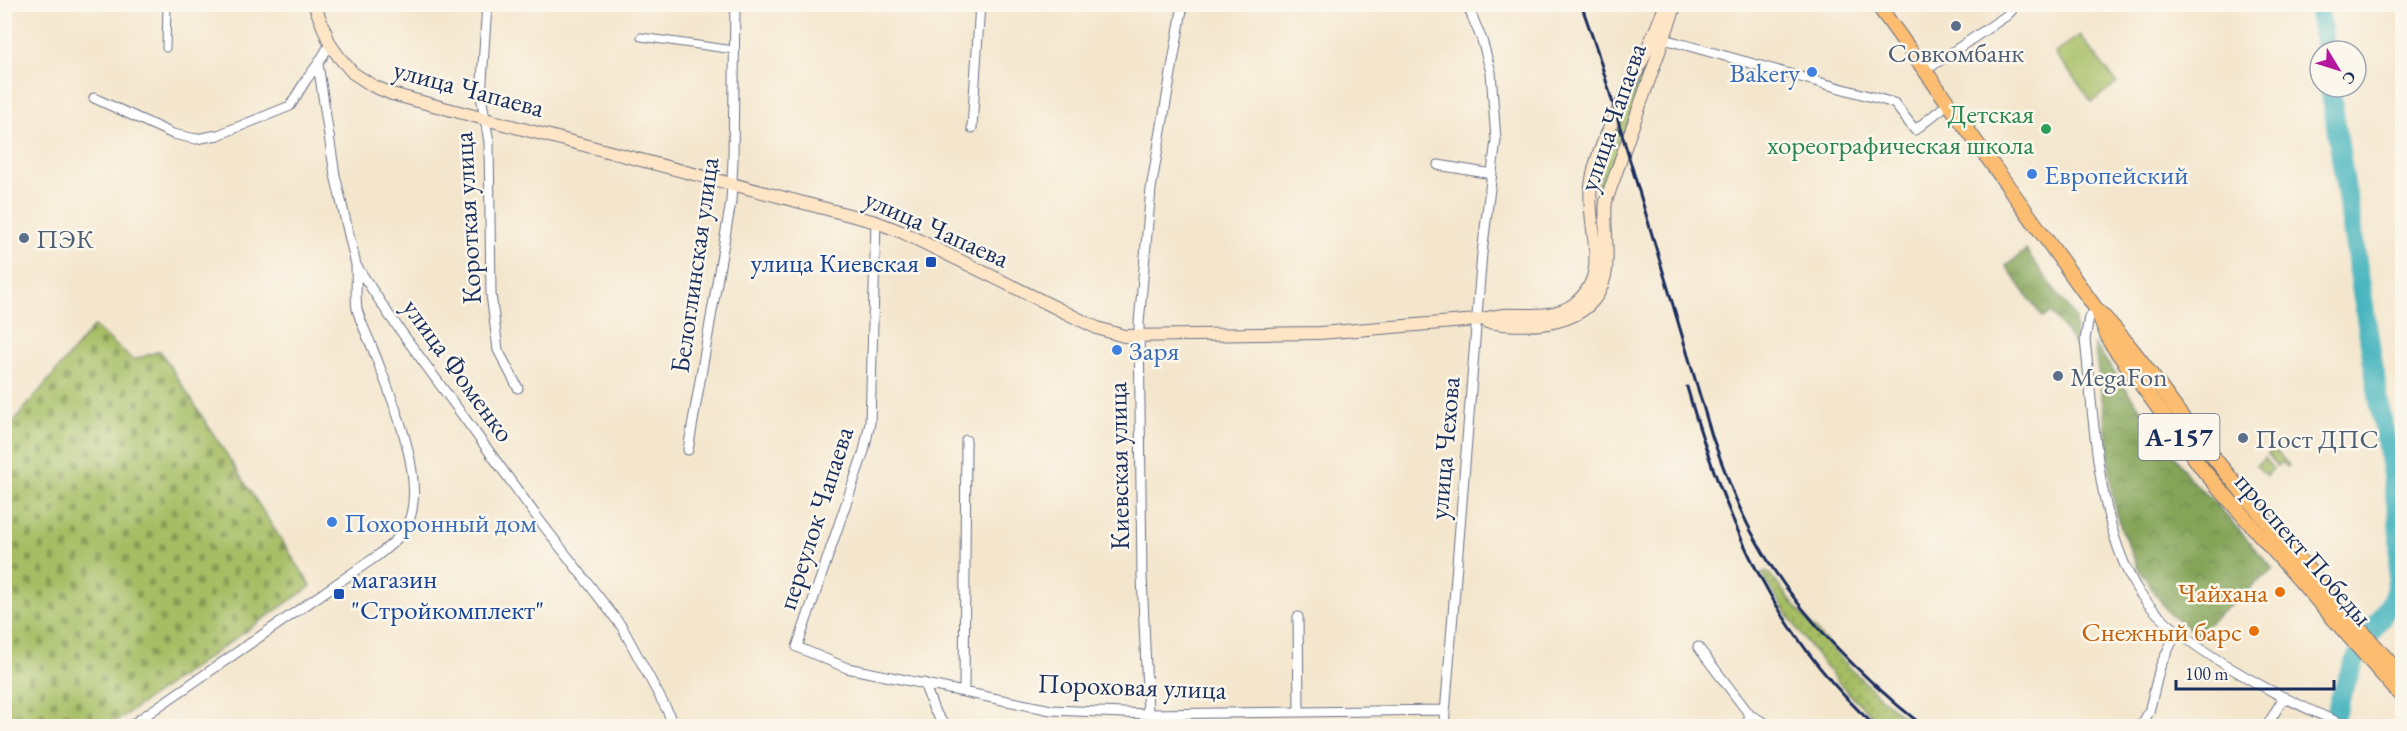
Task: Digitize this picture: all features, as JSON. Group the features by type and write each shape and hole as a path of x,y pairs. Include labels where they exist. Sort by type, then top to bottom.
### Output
{"main road":[{"path":"314,4 330,44"},
{"name":"улица Чапаева","path":"330,44 353,73 373,86 392,94 876,222 902,232 1096,328 1124,336 1320,333 1501,316 1546,315 1563,311 1574,304 1586,292 1593,280 1596,267 1591,215 1591,183 1605,136 1651,42 1666,4"},
{"name":"улица Чапаева","path":"1477,320 1501,324 1553,323 1566,320 1580,313 1599,290 1605,276 1606,201 1676,4"},
{"name":"проспект Победы","path":"1876,4 1926,70 2097,310 2121,334 2281,550 2403,697"},
{"name":"проспект Победы","path":"2281,550 2403,676"}],"street":[{"path":"166,48 167,4"},
{"name":"Короткая улица","path":"487,4 481,96 489,142 491,294 498,350 518,388"},
{"name":"Белоглинская улица","path":"688,450 731,202 735,4"},
{"path":"972,128 980,4"},
{"name":"Киевская улица","path":"1148,714 1142,576 1138,336 1151,189 1183,4"},
{"name":"улица Чехова","path":"1444,726 1477,320 1496,140 1491,72 1482,40 1467,4"},
{"path":"1926,70 2006,16 2012,10 2012,4"},
{"path":"641,37 734,50"},
{"path":"1671,41 1894,103 1915,130 1949,103"},
{"path":"94,98 173,134 196,139 218,135 290,106 330,44"},
{"name":"улица Фоменко","path":"318,64 335,175 356,265 396,325 540,521 622,627 668,712 673,726"},
{"path":"1438,165 1492,174"},
{"name":"переулок Чапаева","path":"797,648 864,450 868,432 876,222"},
{"path":"130,726 377,556 396,540 407,525 413,508 413,482 408,452 398,414 357,310 356,265"},
{"path":"2097,310 2089,318 2085,340 2103,494 2113,535 2134,584 2153,610 2177,631 2221,661 2307,710 2347,726"},
{"path":"964,692 966,440"},
{"path":"1298,617 1299,711"},
{"path":"2141,726 2149,712 2160,667 2177,631"},
{"path":"1698,647 1750,715 1771,726"},
{"name":"Пороховая улица","path":"797,648 847,668 1051,710 1148,714 1445,710"},
{"path":"924,684 934,710 945,726"},
{"path":"2266,726 2284,697"},
{"path":"1746,726 1750,715"}],"green space":[{"path":"2080,35 2117,83 2092,102 2055,53"},
{"path":"1655,47 1605,187 1598,219 1597,186 1610,139"},
{"path":"2026,250 2075,318 2076,346 2051,312 2043,318 2006,266"},
{"path":"94,326 133,360 160,351 311,586 109,726 5,726 5,432"},
{"path":"2094,344 2192,481 2217,505 2273,569 2196,634 2168,612 2138,568 2122,531 2112,495 2105,418"},
{"path":"2274,449 2289,465 2286,467 2282,462 2277,466 2267,455"},
{"path":"2264,458 2273,469 2266,476 2256,465"},
{"path":"1767,571 1855,673 1915,726 1885,726 1849,693 1810,648 1790,619 1762,574"}],"waterway":[{"path":"2318,4 2323,39"},
{"path":"2332,99 2395,494 2399,542 2399,565 2394,594 2354,662 2332,726"}],"railway":[{"path":"1581,4 1597,50 1712,436 1744,517 1772,567 1790,593 1831,642 1877,687 1923,726"},
{"path":"1687,387 1718,482 1757,571 1781,613 1808,653 1839,691 1875,726"}],"place":[{"name":"Совкомбанк","path":"1956,26"},
{"name":"Bakery","path":"1812,72"},
{"name":"Детская хореографическая школа","path":"2046,129"},
{"name":"Европейский","path":"2032,174"},
{"name":"ПЭК","path":"24,238"},
{"name":"улица Киевская","path":"931,262"},
{"name":"Заря","path":"1117,350"},
{"name":"MegaFon","path":"2058,376"},
{"name":"Пост ДПС","path":"2243,438"},
{"name":"Похоронный дом","path":"332,522"},
{"name":"Чайхана","path":"2280,592"},
{"name":"магазин \"Стройкомплект\"","path":"339,594"},
{"name":"Снежный барс","path":"2254,631"}]}
